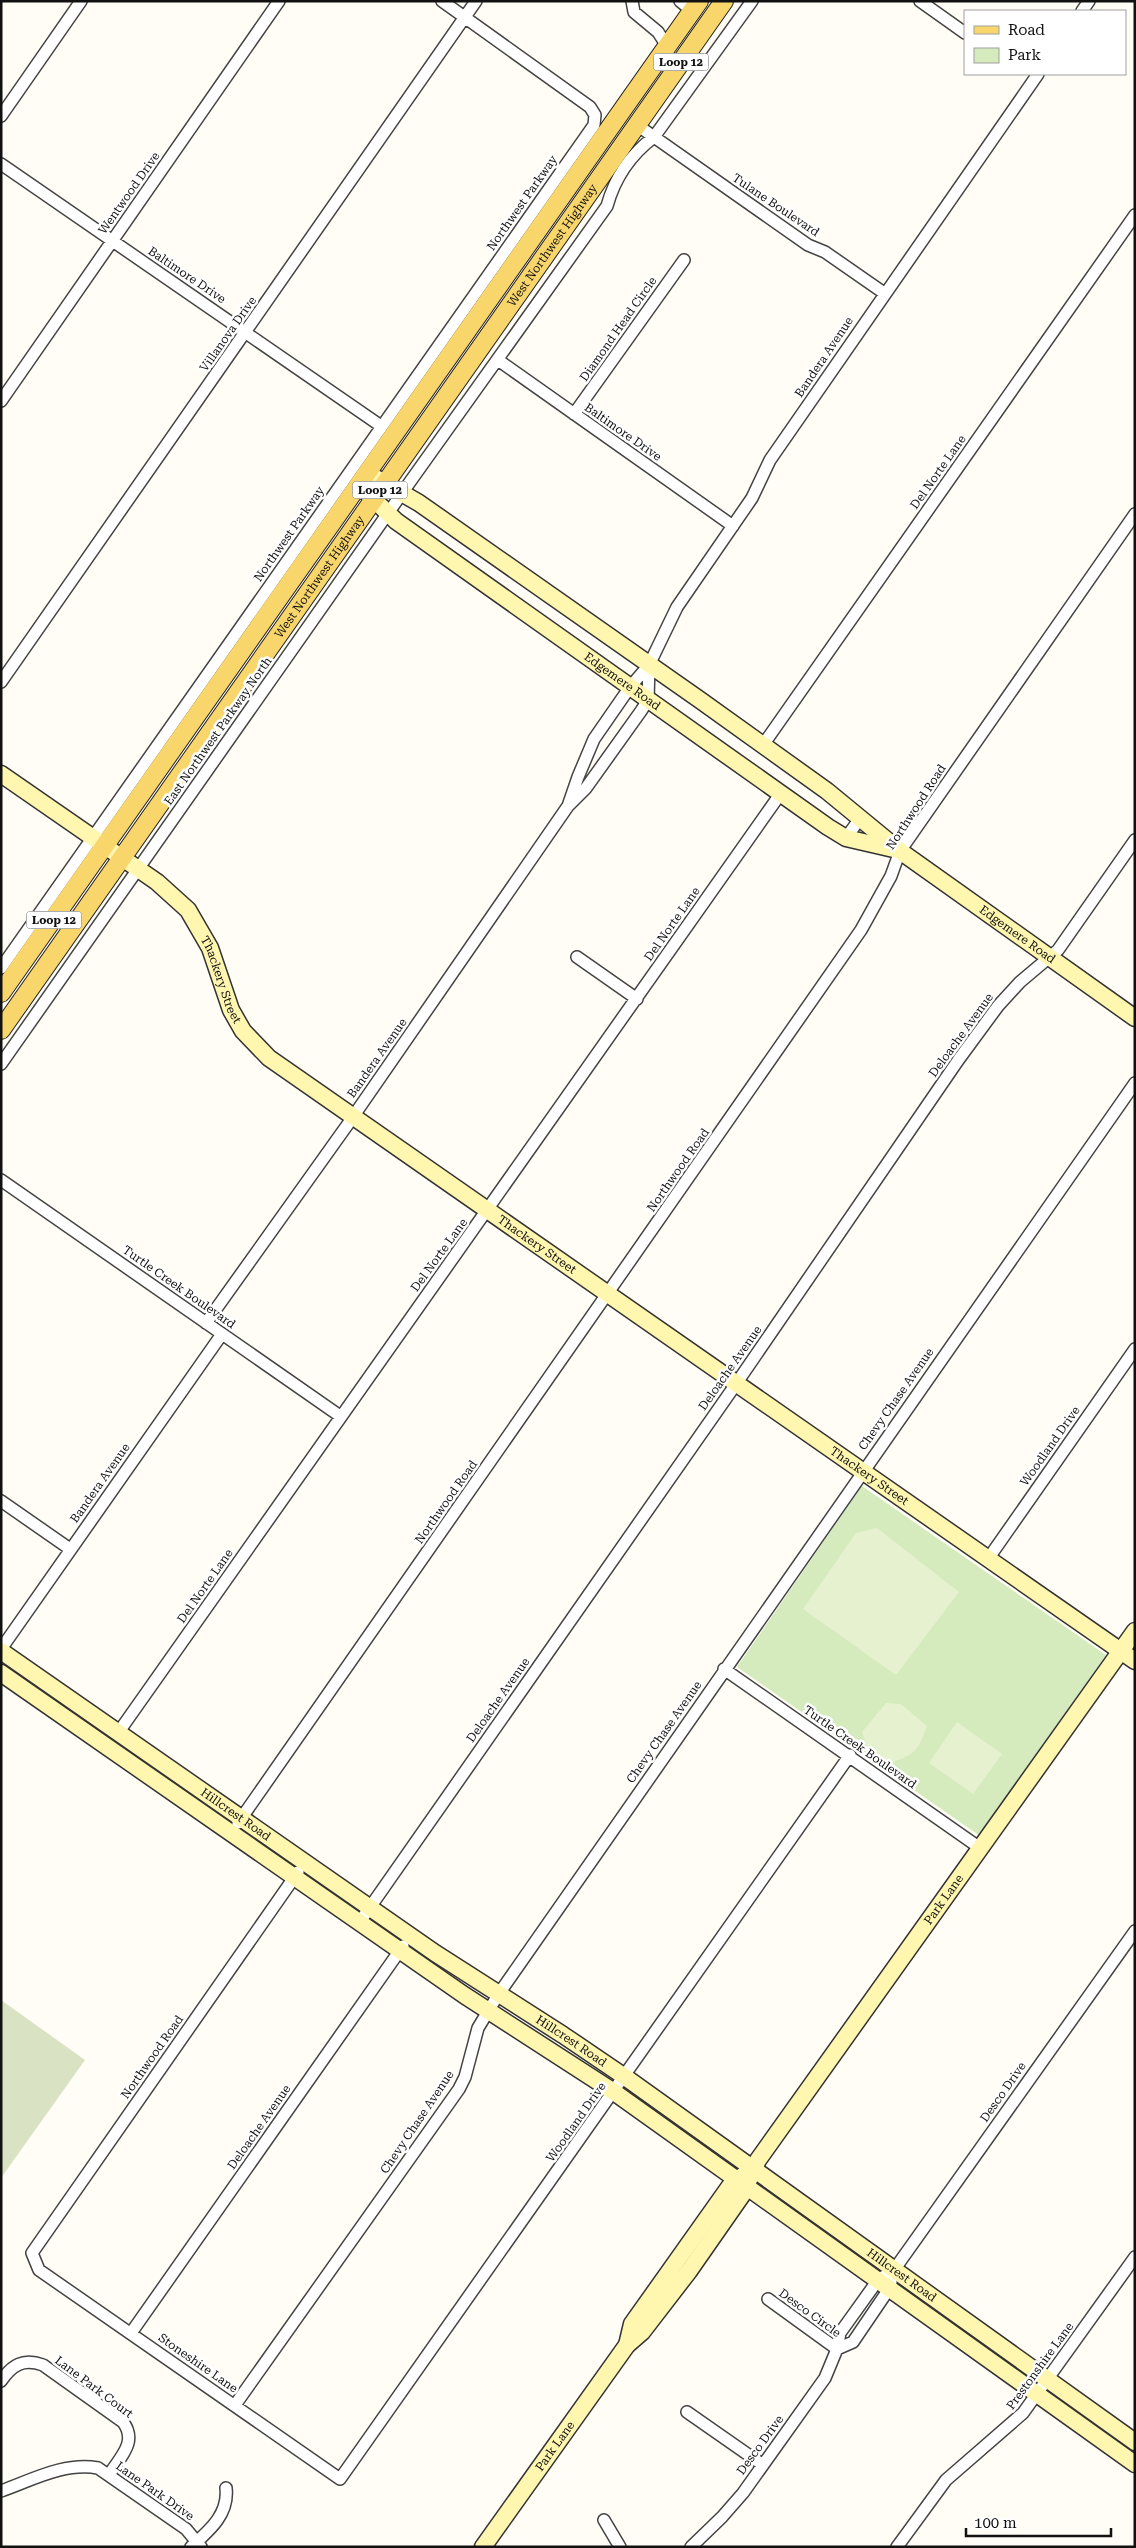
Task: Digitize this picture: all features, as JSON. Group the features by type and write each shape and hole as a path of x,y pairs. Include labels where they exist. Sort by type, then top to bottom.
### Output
{"main road":[{"name":"West Northwest Highway","path":"1,1030 724,1"},
{"name":"West Northwest Highway","path":"1,993 100,842 363,479 667,46 690,5"},
{"path":"638,124 643,102 697,26 697,18 690,5"}],"street":[{"path":"1,116 81,1"},
{"name":"Wentwood Drive","path":"1,401 279,1"},
{"path":"442,1 465,18"},
{"name":"Villanova Drive","path":"1,682 476,1"},
{"path":"632,1 634,12 658,32 667,46"},
{"name":"East Northwest Parkway North","path":"1,1064 387,514 607,206 613,184 636,150 654,137 752,1"},
{"path":"920,1 964,32"},
{"name":"Northwest Parkway","path":"1,968 100,842 381,426 594,125 595,115 590,107 465,18"},
{"name":"Bandera Avenue","path":"568,806 594,739 630,687 649,665 676,606 752,498 770,460 884,292 1035,77"},
{"name":"Tulane Boulevard","path":"638,124 808,245 825,252 884,292"},
{"name":"Baltimore Drive","path":"1,164 381,426"},
{"name":"Del Norte Lane","path":"763,745 1135,215"},
{"name":"Diamond Head Circle","path":"574,414 684,260"},
{"name":"Baltimore Drive","path":"498,360 732,526"},
{"name":"Edgemere Road","path":"363,479 385,482 403,492 763,745 861,817 900,851 1135,1018"},
{"name":"Edgemere Road","path":"363,479 373,500 387,514 781,793 846,838 900,851"},
{"name":"Northwood Road","path":"230,1834 861,930 891,876 900,851 1135,514"},
{"name":"Bandera Avenue","path":"206,1323 354,1115 568,806 586,788 648,700 649,665"},
{"name":"Thackery Street","path":"1,774 173,894 198,925 210,948 231,1010 252,1042 269,1058 354,1115 736,1384 1135,1661"},
{"name":"Del Norte Lane","path":"115,1730 489,1210 781,793"},
{"path":"846,838 861,817"},
{"name":"Deloache Avenue","path":"359,1923 998,1006 1020,982 1058,950 1135,840"},
{"path":"576,957 636,999"},
{"name":"Chevy Chase Avenue","path":"235,2405 459,2089 465,2077 478,2028 498,1995 1135,1083"},
{"name":"Turtle Creek Boulevard","path":"1,1180 340,1416"},
{"name":"Bandera Avenue","path":"1,1650 222,1334"},
{"name":"Woodland Drive","path":"988,1559 1135,1348"},
{"path":"1,1500 70,1549"},
{"name":"Park Lane","path":"483,2547 627,2345 642,2332 689,2272 742,2195 741,2183 1135,1631"},
{"name":"Hillcrest Road","path":"1,1650 410,1936 498,1995 563,2035 624,2077 1135,2442"},
{"name":"Turtle Creek Boulevard","path":"724,1669 850,1755 980,1848"},
{"name":"Hillcrest Road","path":"1,1673 359,1923 614,2092 1135,2464"},
{"path":"104,1745 115,1730"},
{"name":"Woodland Drive","path":"340,2479 850,1755"},
{"name":"Northwood Road","path":"39,2270 32,2253 304,1862"},
{"name":"Desco Drive","path":"691,2547 722,2517 763,2465 825,2378 837,2349 840,2333 894,2270 1135,1930"},
{"name":"Deloache Avenue","path":"131,2333 410,1936"},
{"name":"Prestonshire Lane","path":"897,2547 946,2480 976,2451 1014,2423 1038,2394 1135,2257"},
{"name":"Stoneshire Lane","path":"39,2270 340,2479"},
{"name":"Desco Circle","path":"768,2299 837,2349"},
{"name":"Lane Park Court","path":"1,2381 9,2369 20,2363 32,2361 42,2365 123,2422 129,2431 130,2441 109,2475"},
{"path":"688,2412 763,2465"},
{"name":"Lane Park Drive","path":"1,2491 66,2468 91,2467 109,2475 186,2529 196,2545"},
{"path":"196,2545 219,2519 228,2501 226,2488"},
{"path":"604,2520 620,2547"}],"green space":[{"path":"862,1486 1106,1655 980,1836 737,1667"},
{"path":"877,1528 959,1592 896,1675 803,1609 856,1533"},
{"path":"886,1703 901,1704 927,1726 917,1748 913,1752 908,1756 885,1764 870,1754 862,1732"},
{"path":"957,1722 1002,1754 973,1794 929,1763"},
{"path":"1,2000 85,2060 1,2178"}]}
